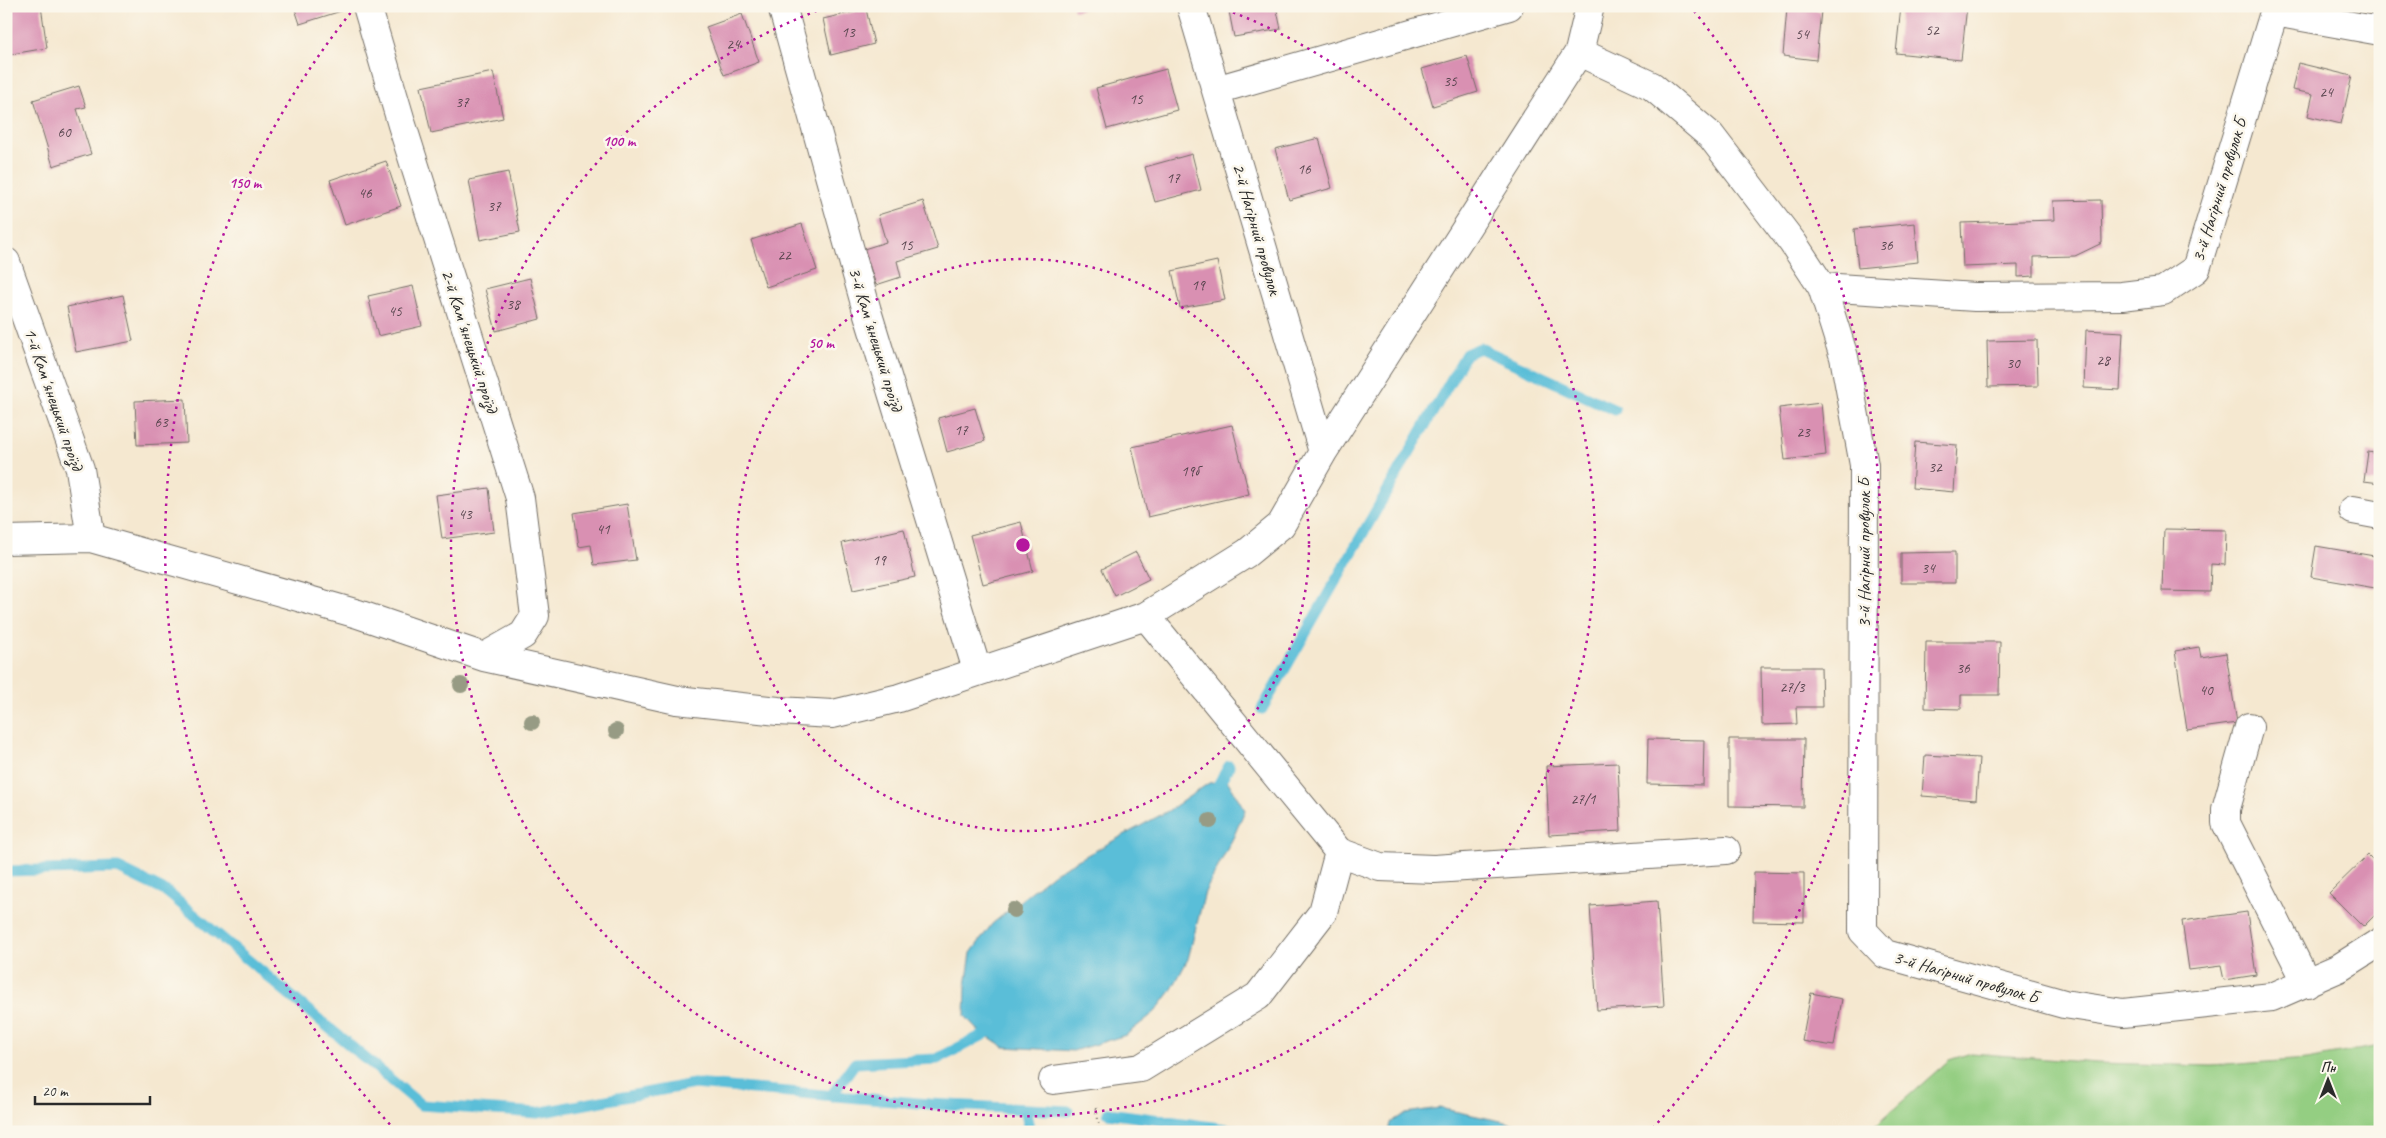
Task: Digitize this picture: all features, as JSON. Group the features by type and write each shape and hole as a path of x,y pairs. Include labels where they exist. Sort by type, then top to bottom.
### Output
{"street":[{"name":"2-й Камʼянецький проїзд","path":"367,6 402,125 520,498 536,616 523,635 484,657"},
{"name":"3-й Камʼянецький проїзд","path":"782,6 867,311 977,670"},
{"name":"2-й Нагірний провулок","path":"1191,6 1323,452"},
{"path":"1216,90 1509,6"},
{"path":"1574,6 1579,52"},
{"path":"6,540 92,538 358,614 484,657 677,700 778,711 833,714 899,698 977,670 1146,616 1247,553 1281,525 1323,452 1579,52 1590,6"},
{"path":"2275,9 2380,31"},
{"name":"3-й Нагірний провулок Б","path":"2275,9 2196,269 2163,291 2122,296 1975,297 1822,287 1844,357 1864,465 1863,931 1885,954 2064,1004 2123,1013 2272,997 2339,968 2380,942"},
{"path":"1579,52 1652,86 1711,136 1793,243 1822,287"},
{"name":"1-й Камʼянецький проїзд","path":"6,262 80,469 92,538"},
{"path":"2353,510 2380,515"},
{"path":"1146,616 1339,852 1380,867 1434,869 1726,850"},
{"path":"2249,727 2226,809 2226,823 2307,983"},
{"path":"1053,1080 1141,1068 1258,996 1323,912 1339,852"}],"green space":[{"path":"2380,1046 2380,1132 1868,1132 1949,1060 1971,1053 2097,1063 2212,1066 2307,1059"}],"water":[{"path":"1227,780 1245,810 1205,892 1188,959 1171,991 1155,1012 1126,1035 1073,1051 1004,1047 977,1029 965,1016 966,986 971,953 992,924 1054,873 1168,811 1209,783"},
{"path":"1439,1108 1553,1132 1388,1132 1390,1123 1406,1113"}],"building":[{"path":"6,6 41,6 47,48 6,55"},
{"path":"294,6 339,6 341,11 300,24"},
{"path":"1073,6 1093,6 1093,7 1074,11"},
{"path":"1228,6 1276,6 1281,29 1234,37"},
{"path":"1901,6 1967,6 1961,60 1896,53"},
{"path":"1787,8 1821,11 1816,60 1783,56"},
{"path":"866,9 874,44 831,55 823,19"},
{"path":"742,14 759,62 724,75 706,27"},
{"path":"1467,56 1478,92 1433,106 1422,69"},
{"path":"2298,63 2352,76 2341,124 2308,116 2313,94 2292,90"},
{"path":"1166,69 1177,110 1107,129 1096,88"},
{"path":"493,72 503,118 431,133 421,87"},
{"path":"79,86 86,107 77,109 91,154 53,166 33,100"},
{"path":"1319,138 1332,188 1289,200 1275,149"},
{"path":"1192,154 1201,190 1155,202 1145,167"},
{"path":"386,161 401,206 345,225 330,180"},
{"path":"508,172 520,232 480,240 469,180"},
{"path":"2101,200 2102,243 2075,256 2034,257 2034,276 2018,277 2018,265 1963,267 1961,223 2054,220 2053,201"},
{"path":"923,201 938,249 897,261 901,277 876,285 864,249 886,242 878,215"},
{"path":"1915,223 1918,262 1858,268 1854,229"},
{"path":"802,224 817,270 766,287 751,240"},
{"path":"1217,261 1225,300 1180,308 1172,271"},
{"path":"530,278 540,319 496,331 485,289"},
{"path":"413,286 422,326 378,336 368,296"},
{"path":"123,295 133,341 76,352 67,307"},
{"path":"2086,330 2123,332 2120,390 2084,388"},
{"path":"2037,340 2038,386 1988,387 1987,341"},
{"path":"185,399 187,443 137,445 135,401"},
{"path":"1821,403 1826,455 1785,460 1779,408"},
{"path":"975,408 985,441 947,452 938,418"},
{"path":"1232,425 1249,494 1148,517 1132,447"},
{"path":"1915,442 1957,445 1954,492 1912,488"},
{"path":"2368,452 2380,454 2380,483 2364,481"},
{"path":"489,488 494,532 442,539 436,495"},
{"path":"627,504 636,560 594,565 591,545 579,547 574,513"},
{"path":"1021,522 1033,571 983,584 970,535"},
{"path":"904,529 915,577 853,590 842,543"},
{"path":"2164,529 2226,530 2225,565 2211,564 2210,592 2162,591"},
{"path":"2316,546 2380,557 2375,588 2311,577"},
{"path":"1136,552 1149,579 1115,596 1102,569"},
{"path":"1955,552 1955,583 1901,583 1901,553"},
{"path":"1926,642 2000,642 1999,695 1961,695 1961,709 1925,708"},
{"path":"2199,647 2201,657 2226,653 2237,723 2187,730 2175,651"},
{"path":"1761,667 1821,667 1822,707 1796,707 1797,724 1762,725"},
{"path":"1648,739 1704,740 1703,785 1647,784"},
{"path":"1729,739 1804,739 1803,807 1729,806"},
{"path":"1925,755 1979,758 1976,800 1922,796"},
{"path":"1618,763 1621,831 1549,835 1546,766"},
{"path":"2368,855 2380,867 2380,910 2363,927 2329,893"},
{"path":"1754,872 1804,873 1804,922 1753,921"},
{"path":"1657,901 1664,1006 1597,1010 1590,906"},
{"path":"2247,912 2256,975 2224,980 2221,966 2189,970 2182,921"},
{"path":"1811,993 1842,999 1834,1046 1802,1041"}],"waterway":[{"path":"1262,709 1466,354 1480,348 1615,410"},
{"path":"1213,794 1229,766"},
{"path":"6,871 118,868 167,892 421,1105 537,1113 694,1084 929,1104 1068,1111"},
{"path":"831,1096 855,1063 937,1059 985,1034 997,1023"},
{"path":"1025,1109 1030,1132"},
{"path":"1108,1113 1249,1132"}]}
